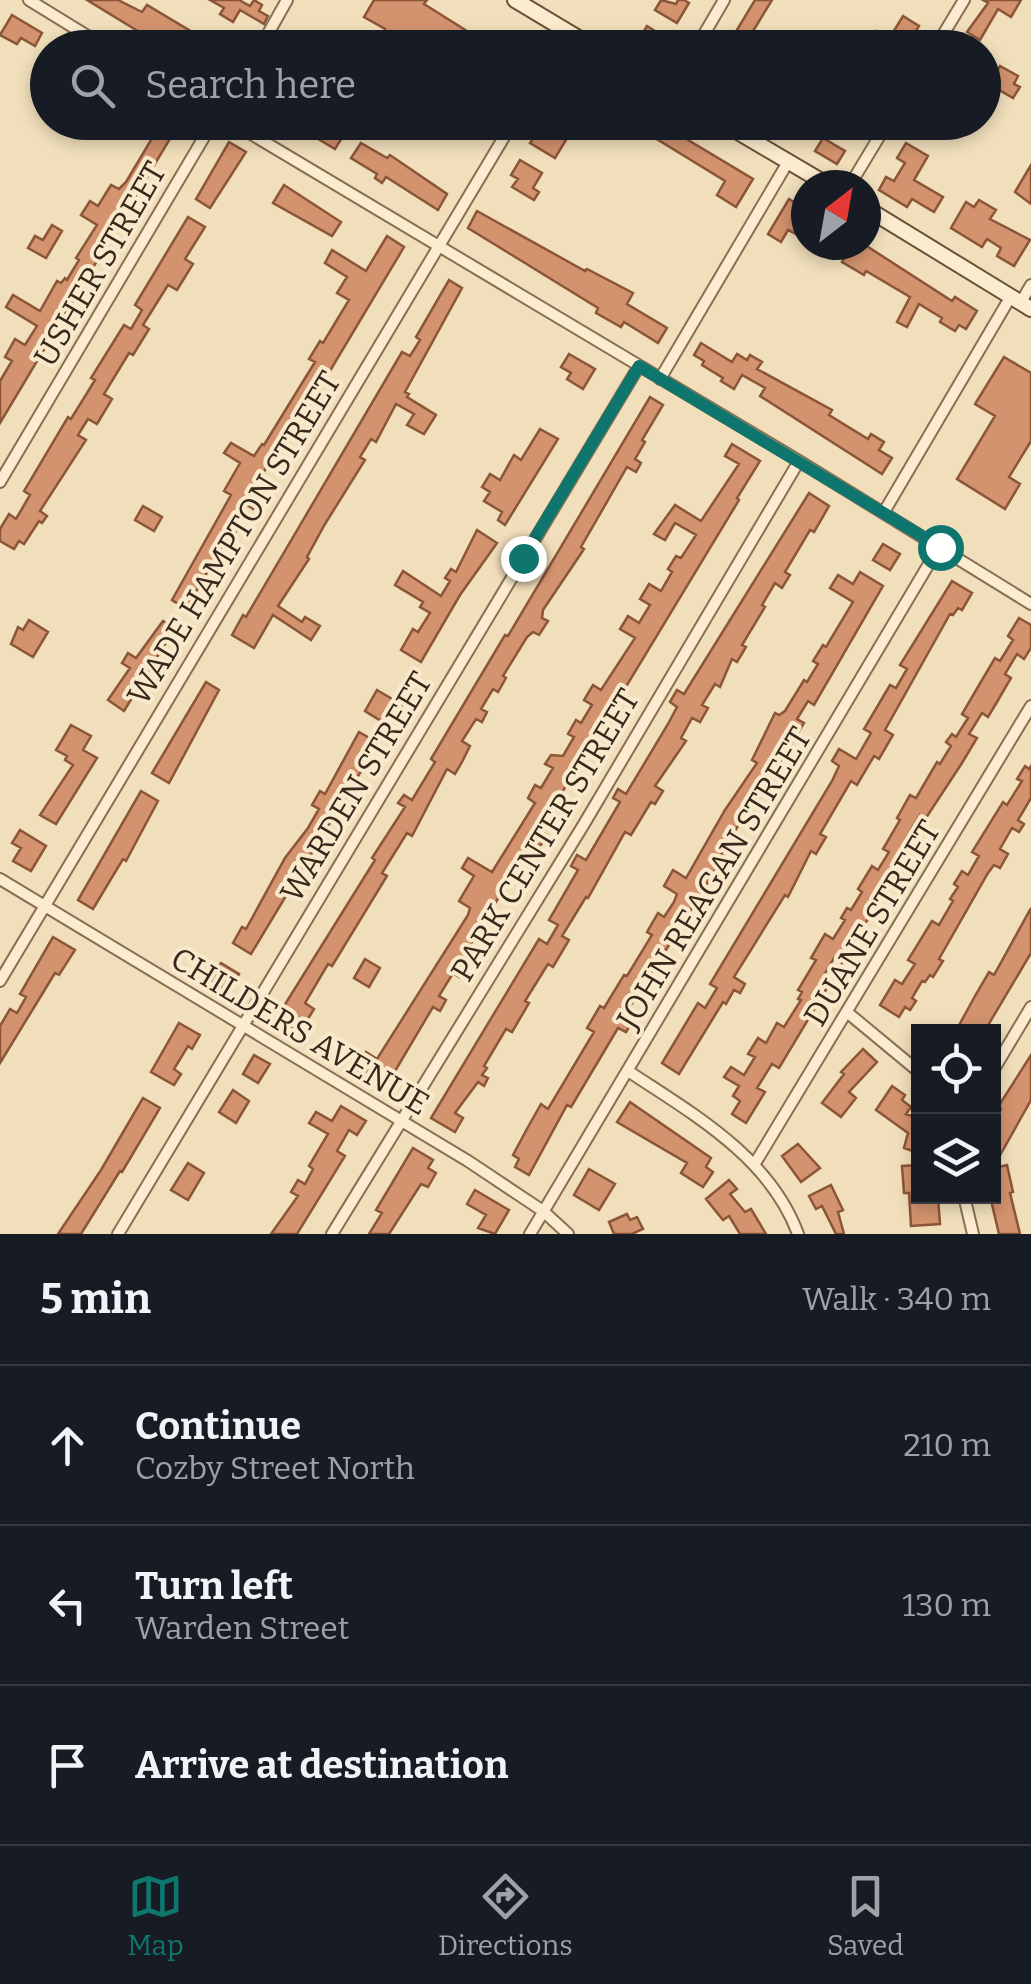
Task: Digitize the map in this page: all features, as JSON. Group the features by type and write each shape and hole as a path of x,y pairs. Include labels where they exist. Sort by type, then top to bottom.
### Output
{"street":[{"path":"29,0 78,30"},
{"path":"270,30 287,0"},
{"path":"514,0 566,30"},
{"path":"706,30 724,0"},
{"path":"945,30 964,0"},
{"name":"USHER STREET","path":"0,482 202,140"},
{"path":"261,140 1031,604"},
{"name":"WADE HAMPTON STREET","path":"0,981 502,140"},
{"path":"752,140 802,170"},
{"path":"859,170 877,140"},
{"path":"660,379 788,162"},
{"path":"881,217 1021,302"},
{"path":"884,512 1031,285"},
{"name":"WARDEN STREET","path":"118,1234 639,366"},
{"name":"PARK CENTER STREET","path":"332,1234 584,824 799,461"},
{"name":"JOHN REAGAN STREET","path":"530,1234 940,547"},
{"name":"DUANE STREET","path":"754,1166 1031,706"},
{"name":"CHILDERS AVENUE","path":"0,879 468,1161 544,1212 568,1234"},
{"path":"1001,1057 1031,1007"},
{"path":"848,1013 911,1065"},
{"path":"628,1071 713,1126 770,1185 798,1234"},
{"path":"966,1204 973,1234"}],"building":[{"path":"87,0 118,0 142,12 147,5 189,30 136,30"},
{"path":"210,0 239,0 250,6 254,0 262,5 259,11 268,16 264,24 240,10 233,22 220,14 224,8"},
{"path":"374,0 427,0 424,4 465,30 384,30 364,17"},
{"path":"661,0 689,3 677,23 655,10"},
{"path":"755,0 772,0 754,30 737,30"},
{"path":"983,0 1021,0 1011,17 998,9 986,30 968,30 988,3"},
{"path":"12,15 37,30 30,30 30,43 21,38 17,44 0,35"},
{"path":"903,16 919,26 917,30 894,30"},
{"path":"1001,67 1018,76 1014,84 1020,87 1013,98 1001,91"},
{"path":"151,140 169,140 0,423 0,381 12,361 5,357 15,339 25,345 37,326 6,307 13,295 40,311 57,281 67,280 97,225 81,215 90,201 98,206 111,185 119,189"},
{"path":"320,140 341,140 335,149"},
{"path":"532,140 566,140 555,158 530,143"},
{"path":"658,140 688,140 753,179 736,207 717,195 725,181"},
{"path":"822,140 826,140 845,151 837,164 815,151"},
{"path":"229,142 246,152 210,208 196,199"},
{"path":"361,143 387,158 390,155 447,194 438,210 386,177 382,183 375,178 377,174 351,158"},
{"path":"906,143 928,156 914,180 943,197 934,212 912,199 907,207 881,191 886,177 894,181 905,163 897,158"},
{"path":"520,160 542,173 533,188 539,192 534,200 512,187 518,179 511,175"},
{"path":"1031,165 1031,204 1015,192"},
{"path":"284,185 341,222 332,236 273,203"},
{"path":"791,200 791,232 788,230 781,242 768,234"},
{"path":"979,200 996,210 990,219 1030,240 1014,266 997,256 1001,248 987,239 982,247 951,228 966,202 974,207"},
{"path":"477,211 633,293 627,304 667,328 658,343 624,322 621,327 596,313 598,308 468,228"},
{"path":"188,217 205,227 185,259 193,264 177,290 168,285 143,325 149,329 104,394 112,399 97,424 88,419 78,435 86,440 40,511 47,516 42,523 39,521 24,544 19,541 14,549 0,541 0,529 9,514 16,519 30,495 24,491 95,380 91,378 124,325 131,329 142,310 135,305"},
{"path":"52,225 62,231 46,258 28,248 35,236 43,240"},
{"path":"387,236 404,247 303,416 284,446 280,444 258,482 266,487 253,509 246,504 227,547 223,545 186,609 172,600 231,495 224,491 240,463 224,453 231,443 254,456 264,445 315,362 309,359 349,300 337,293 347,277 325,263 332,250 366,271"},
{"path":"881,255 952,301 955,297 977,311 966,329 959,325 955,331 919,304 907,327 897,322 910,297 842,262 881,260"},
{"path":"449,280 462,288 405,392 436,415 424,434 407,425 414,414 396,404 376,442 371,439 360,457 365,460 278,606 302,622 305,617 320,626 311,640 273,615 254,648 232,635 402,352 410,356 420,340 416,337"},
{"path":"701,343 732,362 737,354 747,360 750,355 762,362 757,369 832,410 829,415 868,439 871,434 884,442 879,450 892,458 882,474 760,396 765,388 742,375 734,389 721,381 723,378 694,355"},
{"path":"569,354 595,369 583,389 567,379 571,373 561,367"},
{"path":"1004,357 1031,373 1031,441 1009,477 1020,484 1005,509 957,479 995,416 975,404"},
{"path":"650,397 663,405 642,440 645,442 635,459 641,463 636,472 627,467 581,547 584,549 543,610 542,618 548,621 539,635 533,632 527,637 503,676 506,678 498,692 493,689 481,709 487,712 482,722 476,719 462,741 470,746 455,774 447,769 412,836 407,833 382,873 387,876 305,1003 314,1009 306,1022 299,1018 291,1032 274,1022 375,860 372,858 405,807 398,803 404,795 412,800 435,762 431,759"},
{"path":"540,429 558,439 505,525 498,520 502,512 484,501 490,492 482,487 490,474 500,480 514,455 521,460"},
{"path":"732,444 760,461 739,500 558,799 567,805 561,813 554,809 540,831 547,835 540,846 533,842 478,931 460,964 465,968 459,977 453,973 439,996 446,1000 440,1011 433,1007 388,1083 382,1079 378,1086 354,1071 366,1052 377,1059 468,915 470,908 459,901 474,876 462,868 468,858 492,872 535,803 528,798 535,785 541,788 553,768 545,764 551,755 563,756 574,737 568,734 576,720 581,723 592,705 584,700 593,685 601,690 635,638 620,629 628,616 639,623 650,605 640,599 649,584 661,591 676,556 681,558 696,535 675,523 665,540 654,534 675,505 701,521 739,464 725,456"},
{"path":"809,493 829,506 785,572 790,575 782,588 775,583 762,605 765,607 742,645 746,647 737,662 732,659 720,687 715,684 702,705 708,708 700,722 692,718 681,738 686,741 655,786 663,791 655,804 651,802 631,835 625,832 562,936 569,940 553,967 548,964 525,1001 529,1003 512,1032 506,1029 484,1066 487,1068 482,1075 488,1078 484,1086 478,1082 455,1113 463,1118 455,1132 431,1118 539,939 547,944 558,925 549,920 578,870 571,866 577,855 586,860 620,802 613,798 618,789 626,794 668,724 677,707 670,702 677,690 684,694"},
{"path":"143,506 162,517 154,531 135,520"},
{"path":"477,530 497,543 460,595 421,662 401,650 413,629 418,632 430,613 420,607 423,602 395,585 403,571 441,596 450,581 445,578 451,569 456,572"},
{"path":"883,544 900,554 890,570 873,560"},
{"path":"860,572 883,586 814,705 808,701 797,719 804,723 721,854 724,856 649,977 643,974 631,994 636,997 622,1019 631,1024 626,1032 618,1028 571,1107 567,1105 529,1175 515,1167 519,1159 513,1155 528,1127 541,1104 548,1109 594,1032 587,1028 600,1006 604,1008 624,975 627,976 652,935 647,932 658,913 664,917 674,902 677,894 664,886 673,870 686,878 757,763 752,760 775,713 785,711 804,680 807,682 818,664 813,661 853,602 830,588 838,575 853,584"},
{"path":"952,581 972,593 962,610 958,608 950,614 885,730 893,735 879,759 874,756 857,785 851,781 820,834 826,837 816,854 811,851 788,897 785,895 734,977 745,984 740,993 734,990 726,1004 723,1002 679,1074 662,1063 698,1003 705,1008 717,988 710,984 832,781 839,766 832,761 839,749 856,759 871,733 864,729 890,685 896,688 907,669 900,665"},
{"path":"1019,618 1031,625 1031,648 1024,659 1017,654 1005,674 1011,678 988,717 982,713 969,734 977,738 962,763 926,818 920,815 905,840 914,845 883,894 876,890 865,908 872,912 842,963 834,958 822,979 830,983 779,1068 772,1064 757,1088 765,1092 746,1123 732,1114 740,1101 733,1096 739,1086 724,1077 731,1067 744,1075 755,1057 748,1054 758,1038 766,1043 777,1023 784,1027 801,1000 798,999 802,992 798,990 816,960 811,958 825,934 833,939 845,920 841,918 847,908 851,910 862,892 858,889 872,866 878,870 889,852 883,849 900,820 897,818 910,795 916,798 951,746 946,742 952,734 956,737 968,718 962,714 995,658 1000,661 1013,640 1008,636"},
{"path":"29,620 48,632 33,657 11,644 18,627 23,630"},
{"path":"163,621 175,628 124,711 108,700 130,668 122,663 128,653 136,658"},
{"path":"206,682 219,690 169,783 152,773"},
{"path":"377,690 402,705 389,726 365,711"},
{"path":"71,725 91,736 83,750 97,758 56,824 40,815 73,765 56,750"},
{"path":"359,732 378,743 251,954 233,943 242,927 246,929 285,858 308,828 319,809 312,805 320,791 325,794"},
{"path":"1025,766 1031,766 1031,798 1018,820 1024,824 1019,832 1012,828 1000,849 1008,854 1000,868 994,865 988,873 939,959 943,961 933,977 922,981 910,1010 905,1007 899,1017 880,1005 895,980 902,984 915,964 908,960 932,921 939,925 953,901 950,899 958,887 954,884 962,871 968,875 979,856 972,852 1003,802 1007,805 1022,781 1017,779"},
{"path":"141,791 158,801 126,861 123,859 93,909 78,900"},
{"path":"20,830 46,846 31,871 13,861 21,848 12,843"},
{"path":"1031,908 1031,953 989,1024 960,1024 989,972 994,975"},
{"path":"53,937 75,950 59,975 55,973 0,1063 0,1026 10,1009 17,1013 26,997 20,994"},
{"path":"365,959 380,968 369,987 354,978"},
{"path":"221,963 239,974 229,991 211,980"},
{"path":"179,1023 200,1035 174,1069 181,1074 174,1085 151,1072"},
{"path":"863,1049 877,1062 849,1092 856,1098 841,1117 822,1103 844,1074 841,1072"},
{"path":"254,1055 270,1064 258,1083 243,1074"},
{"path":"1031,1055 1031,1100 1001,1154 1001,1102"},
{"path":"892,1086 905,1095 902,1100 911,1107 906,1114 911,1116 911,1150 904,1148 908,1133 876,1110"},
{"path":"233,1090 249,1101 236,1123 219,1112"},
{"path":"143,1098 160,1108 122,1172 81,1234 58,1234 101,1170"},
{"path":"630,1102 711,1158 706,1167 713,1172 703,1187 681,1173 687,1163 617,1122"},
{"path":"341,1106 366,1121 357,1135 349,1130 337,1151 345,1156 297,1234 271,1234 298,1196 291,1192 298,1180 305,1184 313,1169 309,1166 328,1134 309,1123 316,1112 332,1121"},
{"path":"798,1144 820,1168 801,1182 782,1156"},
{"path":"413,1148 433,1160 428,1168 436,1173 428,1187 421,1184 389,1234 369,1234 382,1213 376,1210"},
{"path":"188,1163 204,1173 188,1200 171,1190"},
{"path":"911,1165 911,1204 938,1204 940,1224 911,1226 902,1166"},
{"path":"1007,1165 1020,1234 999,1234 992,1204 1001,1204 1001,1166"},
{"path":"589,1169 615,1184 599,1210 574,1195"},
{"path":"729,1180 737,1189 730,1194 745,1212 751,1209 766,1234 740,1234 729,1216 723,1220 706,1199"},
{"path":"831,1185 843,1210 838,1212 844,1234 836,1234 822,1206 816,1209 809,1196"},
{"path":"475,1190 509,1210 495,1234 478,1228 486,1215 467,1204"},
{"path":"627,1214 630,1220 637,1217 643,1229 632,1234 614,1234 609,1222"}],"route":[{"path":"523,558 639,366 940,547"}]}
